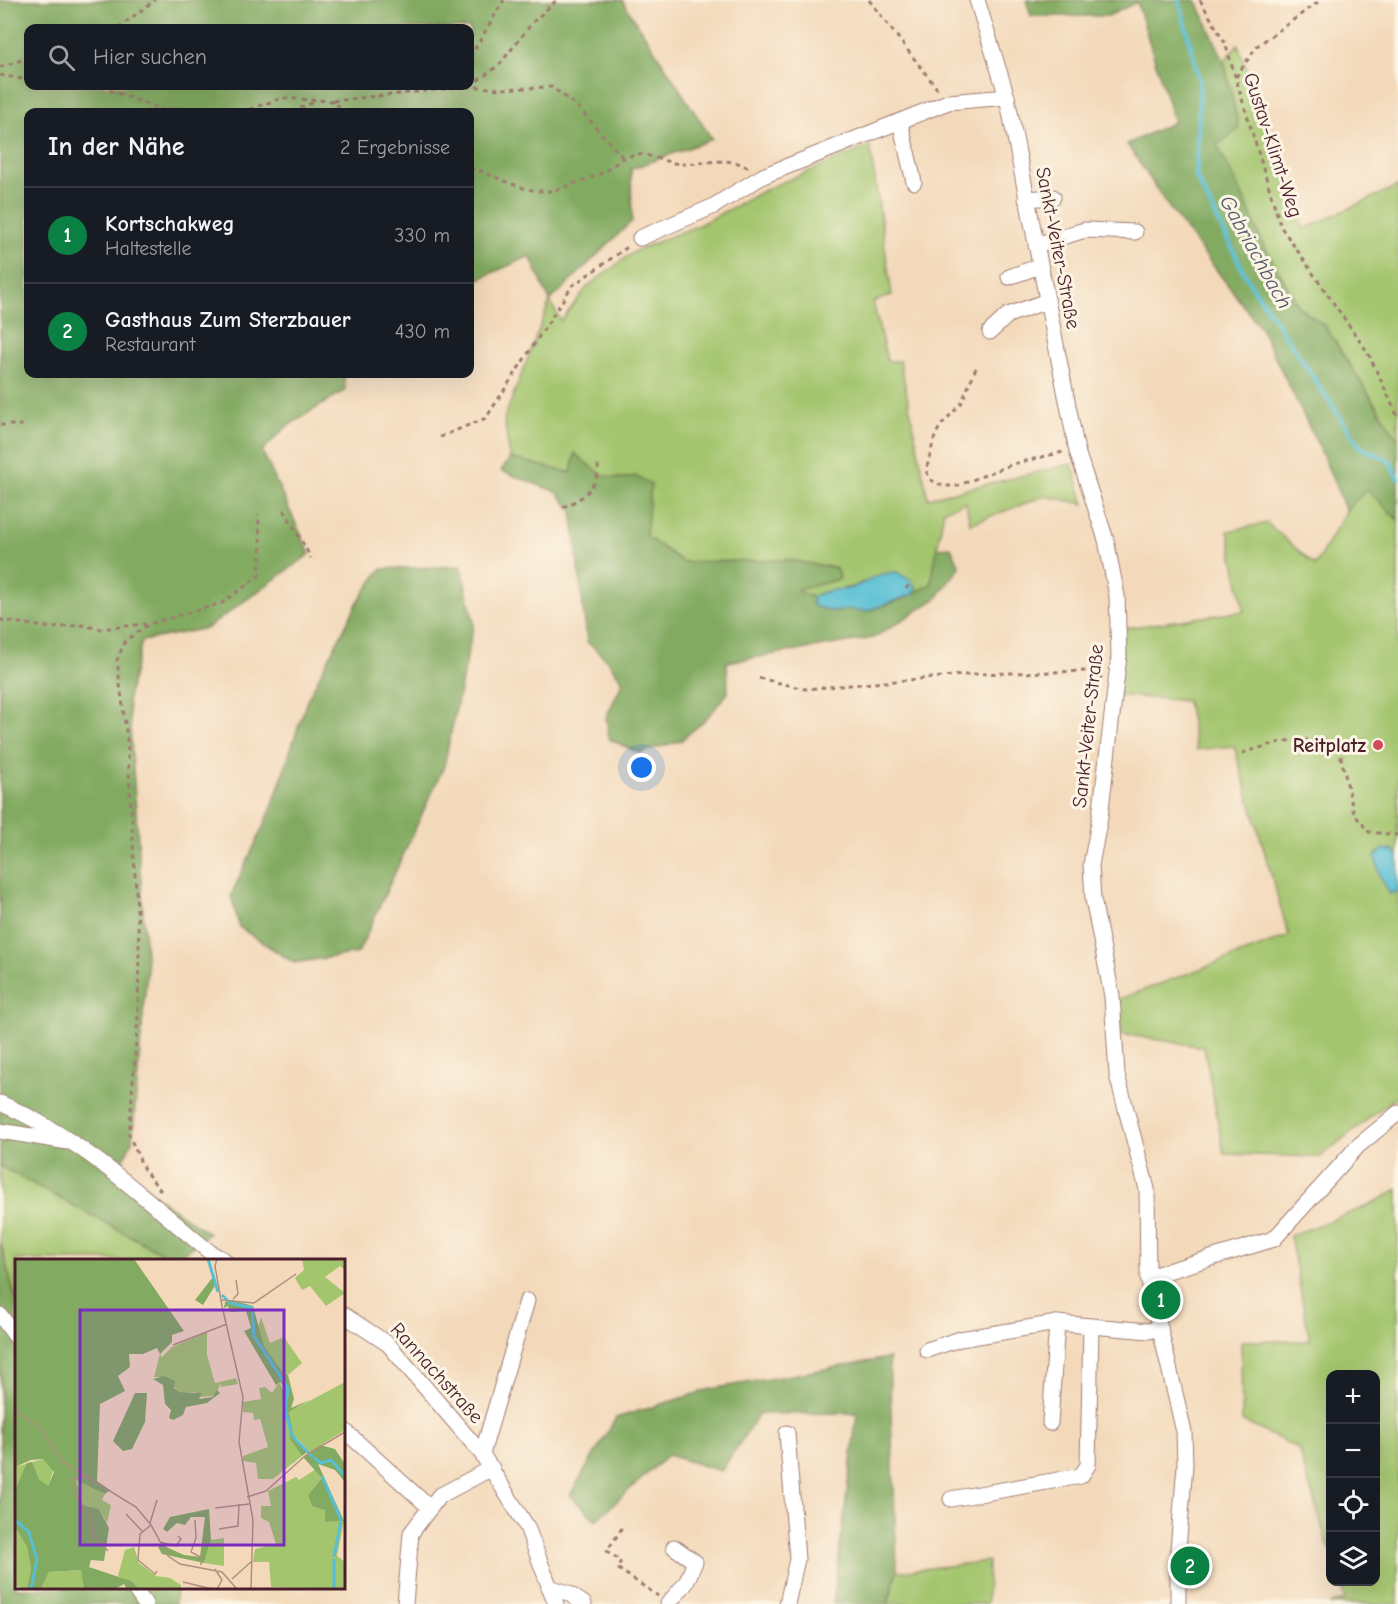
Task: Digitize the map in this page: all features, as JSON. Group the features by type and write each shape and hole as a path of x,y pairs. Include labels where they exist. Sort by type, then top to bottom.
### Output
{"street":[{"name":"Sankt-Veiter-Straße","path":"977,0 1007,97 1077,451 1106,540 1117,596 1119,656 1100,817 1091,865 1093,899 1112,996 1118,1075 1147,1189 1148,1277 1184,1432 1185,1465 1178,1550 1178,1604"},
{"path":"640,238 712,207 760,178 948,102 1007,97"},
{"path":"900,122 914,182"},
{"path":"1026,199 1053,197"},
{"path":"1036,245 1085,230 1135,232"},
{"path":"1009,277 1040,266"},
{"path":"990,332 1008,315 1047,301"},
{"path":"0,1103 30,1116 77,1144 169,1219 223,1259"},
{"path":"1148,1277 1274,1239 1358,1146 1398,1113"},
{"path":"0,1131 77,1144"},
{"path":"482,1454 527,1300"},
{"path":"0,1315 15,1336"},
{"name":"Rannachstraße","path":"345,1316 388,1344 482,1454 528,1527 556,1604"},
{"path":"927,1350 960,1339 1057,1323 1149,1331 1160,1328"},
{"path":"1050,1423 1057,1323"},
{"path":"951,1499 1081,1476 1088,1465 1091,1327"},
{"path":"345,1431 430,1508"},
{"path":"787,1434 797,1559 787,1604"},
{"path":"405,1604 411,1533 439,1496 492,1468"},
{"path":"669,1604 686,1583 695,1562 674,1547"},
{"path":"549,1587 568,1593 584,1604"},
{"path":"135,1589 145,1604"}],"path":[{"path":"123,24 155,0"},
{"path":"474,50 504,0"},
{"path":"474,83 499,64 533,22 557,0"},
{"path":"869,0 948,102"},
{"name":"Gustav-Klimt-Weg","path":"1200,0 1224,43 1281,227 1368,353 1398,417"},
{"path":"1236,77 1257,46 1321,0"},
{"path":"0,67 24,59"},
{"path":"0,75 24,79"},
{"path":"474,86 498,89 552,87 579,108 623,158"},
{"path":"109,90 157,108"},
{"path":"253,108 282,98 333,101 436,90"},
{"path":"301,108 318,100"},
{"path":"333,101 340,108"},
{"path":"474,170 515,186 546,191 565,188 581,179 603,173 623,158 642,153 681,164 732,163 746,166 760,178"},
{"path":"440,437 486,418 572,286 640,238"},
{"path":"976,368 961,404 940,426 934,439 926,471 931,480 943,486 957,486 1013,464 1051,453 1077,451"},
{"path":"0,425 23,425"},
{"path":"563,507 586,495 599,473 598,463"},
{"path":"284,510 311,558"},
{"path":"0,620 52,628 81,625 100,629 149,624 222,603 259,576 261,551 258,514"},
{"path":"906,589 911,581"},
{"path":"149,624 124,641 117,660 127,739 139,943 138,1016 129,1135 144,1170 161,1189 169,1219"},
{"path":"759,678 805,689 975,674 1088,671 1116,686"},
{"path":"1242,753 1284,741 1324,739 1340,753 1354,814 1369,832 1398,835"},
{"path":"622,1528 607,1551 621,1561 616,1568 669,1604"}],"green space":[{"path":"0,0 622,0 712,139 631,169 632,221 550,301 530,256 474,281 474,108 24,108 24,378 344,378 345,390 286,427 262,451 310,554 207,628 142,641 128,697 147,970 132,1141 121,1166 169,1206 209,1233 176,1259 0,1166"},
{"path":"1026,0 1196,0 1224,61 1239,129 1217,145 1246,203 1262,242 1299,307 1325,326 1398,440 1398,520 1367,489 1346,511 1320,449 1261,329 1168,206 1127,144 1174,122 1137,2 1108,16 1031,16"},
{"path":"1238,44 1304,229 1398,186 1398,440 1325,326 1299,307 1262,242 1246,203 1216,144 1239,128 1224,61"},
{"path":"870,146 892,295 873,302 887,361 900,361 928,498 1072,464 1084,504 1045,496 970,524 966,502 944,510 931,584 914,594 916,587 862,582 812,597 796,590 840,579 836,568 789,560 683,562 645,536 635,476 610,477 595,471 575,454 571,473 510,458 504,419 550,301 561,321 588,286 635,251 699,225 771,187"},
{"path":"575,453 595,470 609,477 635,476 651,484 646,536 683,562 789,560 836,568 840,579 797,590 812,597 814,605 867,611 903,599 931,584 937,548 951,547 960,567 936,599 873,638 727,662 728,693 705,720 680,741 639,753 609,739 606,717 623,682 608,661 587,642 572,510 557,492 501,471 510,458 571,473"},
{"path":"1367,488 1398,520 1398,855 1394,851 1391,893 1398,891 1398,1095 1320,1157 1224,1154 1204,1047 1121,1034 1119,999 1289,936 1234,746 1196,750 1187,701 1115,695 1119,629 1244,611 1228,531 1267,523 1315,565 1346,511"},
{"path":"461,566 474,623 444,766 358,953 294,963 239,927 231,895 271,810 307,700 359,600 381,569"},
{"path":"0,1166 173,1259 15,1259 15,1298 0,1241"},
{"path":"1398,1189 1398,1604 1329,1604 1345,1600 1341,1586 1380,1586 1380,1370 1326,1370 1326,1539 1298,1448 1242,1421 1241,1341 1310,1341 1290,1236 1370,1205"},
{"path":"0,1241 15,1298 15,1589 176,1589 175,1604 0,1604"},
{"path":"889,1358 897,1572 888,1604 833,1604 857,1413 759,1414 721,1471 668,1455 596,1520 570,1495 616,1418 711,1389"},
{"path":"988,1561 987,1604 888,1604 897,1572"}],"water":[{"path":"896,572 909,579 916,587 914,594 866,611 846,609 837,612 813,606 812,597 818,594 860,585 878,576"},
{"path":"1383,849 1394,851 1398,855 1398,891 1390,894 1380,876 1375,856"}],"waterway":[{"name":"Gabriachbach","path":"1179,0 1200,82 1196,177 1248,280 1360,447 1390,461 1398,478"}],"place":[{"name":"Reitplatz","path":"1378,745"},
{"name":"Kortschakweg","path":"1161,1300"},
{"name":"Gasthaus Zum Sterzbauer","path":"1190,1566"}]}
